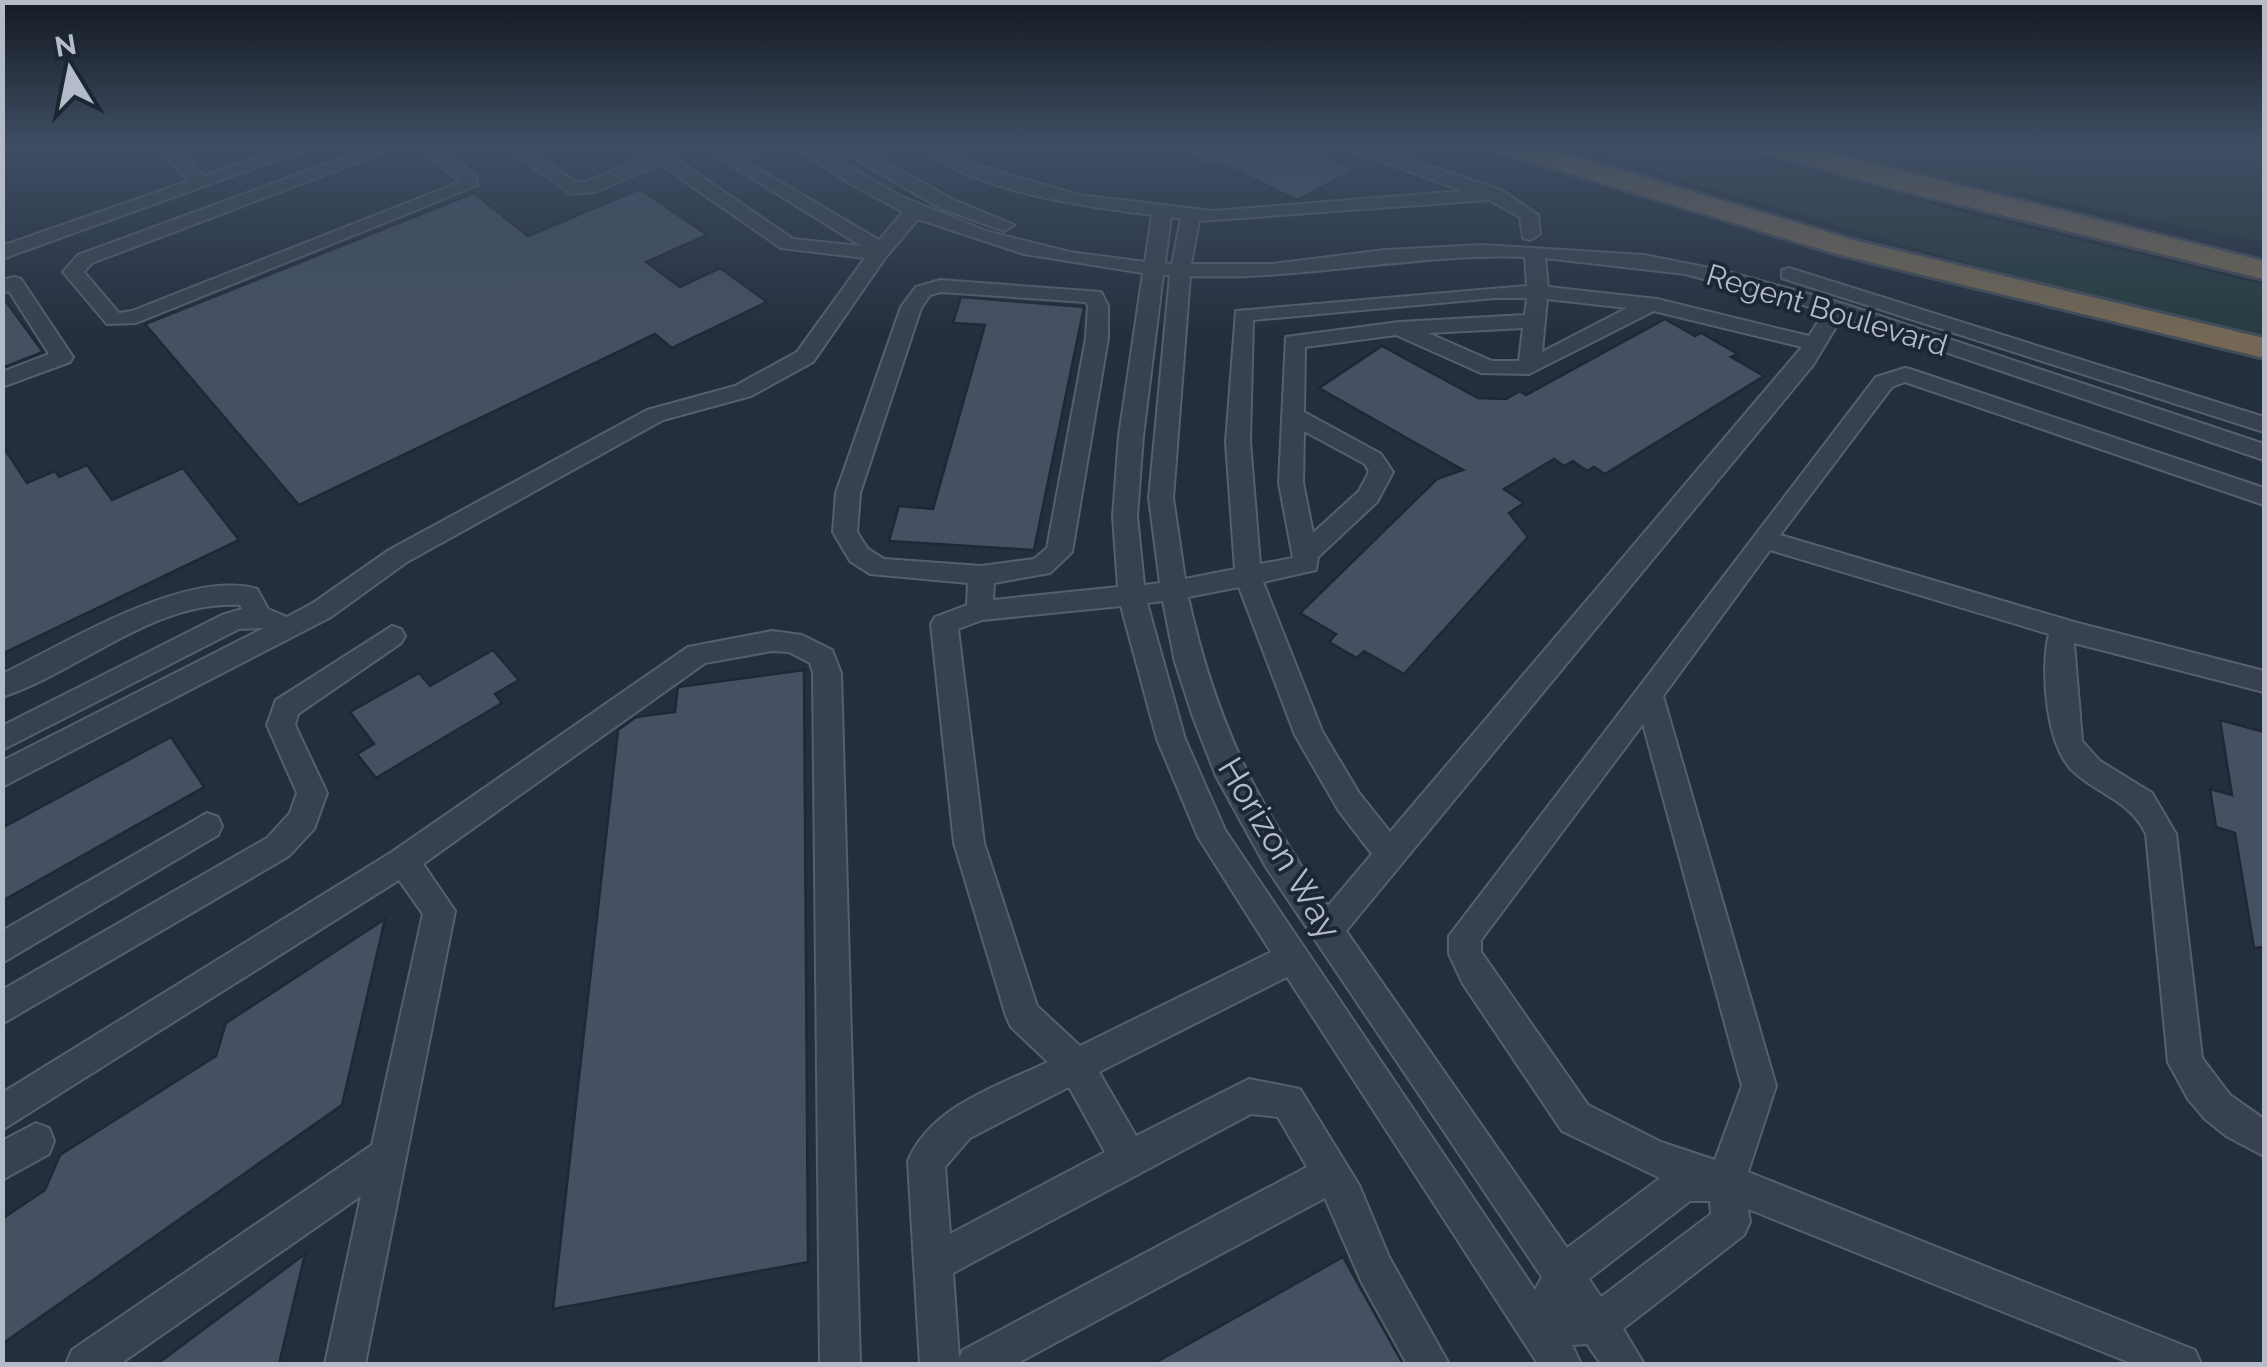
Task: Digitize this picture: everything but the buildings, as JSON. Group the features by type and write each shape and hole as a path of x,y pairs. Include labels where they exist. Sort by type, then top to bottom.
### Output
{"highway":[{"path":"1719,209 1848,248 2264,348"},
{"path":"2012,209 2264,270"},
{"path":"2068,209 2264,247"},
{"path":"2186,328 2264,358"}],"street":[{"path":"2,253 128,209"},
{"path":"223,209 85,260 73,272 114,320 136,318 409,209"},
{"path":"737,209 788,244 879,252"},
{"path":"810,209 879,252"},
{"name":"Regent Boulevard","path":"960,209 995,222 1169,261"},
{"path":"1140,209 1212,217 1313,209"},
{"path":"1518,209 1528,215 1538,292 1529,366"},
{"path":"2,775 271,623 322,610 398,556 655,415 743,391 805,356 879,252 915,210"},
{"name":"Regent Boulevard","path":"915,210 959,229 1032,251 1169,261 1415,236 1681,250 1792,274 2264,425"},
{"path":"1162,212 1169,261"},
{"path":"1169,261 1192,215"},
{"name":"Regent Boulevard","path":"1532,242 1678,266 1837,308 2264,452"},
{"path":"1010,288 1032,251"},
{"name":"Horizon Way","path":"1169,261 1161,498 1164,542 1190,662 1231,776 1277,858 1624,1364"},
{"name":"Horizon Way","path":"1169,261 1127,472 1125,516 1132,596 1156,689 1188,786 1213,837 1290,959 1561,1364"},
{"path":"2,287 14,282 62,356 2,380"},
{"path":"940,286 1094,296 1098,306 1097,338 1060,552 1041,567 981,575 879,568 859,555 845,532 848,493 911,306 924,290 940,286"},
{"path":"1391,856 1349,802 1309,735 1248,577 1238,442 1243,315 1494,292 1538,292 1651,304 1815,344"},
{"path":"1399,328 1488,368 1529,366 1651,304"},
{"path":"1327,930 1815,344 1837,308"},
{"path":"1129,1160 1076,1066 1023,1016 968,843 944,624 980,611 1174,591 1308,564 1290,483 1294,342 1399,328 1533,321"},
{"path":"2181,1364 1726,1182 1654,1158 1575,1118 1465,954 1465,936 1884,382 1904,375 2264,497"},
{"path":"1292,415 1373,459 1380,472 1368,496 1306,556"},
{"path":"1764,540 2074,632 2264,681"},
{"path":"980,611 981,575"},
{"path":"2,686 175,603 215,594 248,596 271,623"},
{"path":"2,739 231,622 271,623"},
{"path":"2074,632 2060,638 2066,743 2083,765 2119,784 2152,809 2161,834 2185,1062 2198,1088 2228,1120 2264,1138"},
{"path":"2,1008 278,846 303,820 312,793 281,725 286,708 392,636"},
{"path":"2,1114 403,861 698,654 772,641 793,642 822,657 826,672 840,1364"},
{"path":"1649,696 1759,1086 1726,1182 1731,1222 1598,1324 1537,1328 1563,1275 1684,1183 1726,1182"},
{"path":"2,948 207,826"},
{"path":"344,1364 439,911 403,861"},
{"path":"940,1364 926,1161 957,1125 1290,959"},
{"path":"933,1264 1249,1096 1288,1101 1346,1198 1375,1270 1429,1364"},
{"path":"2,1162 36,1140"},
{"path":"97,1360 388,1156"},
{"path":"977,1364 1332,1174"}],"green space":[{"path":"1782,209 1952,209 2264,285 2264,338 1967,263"},
{"path":"2097,209 2264,209 2264,242"}]}
